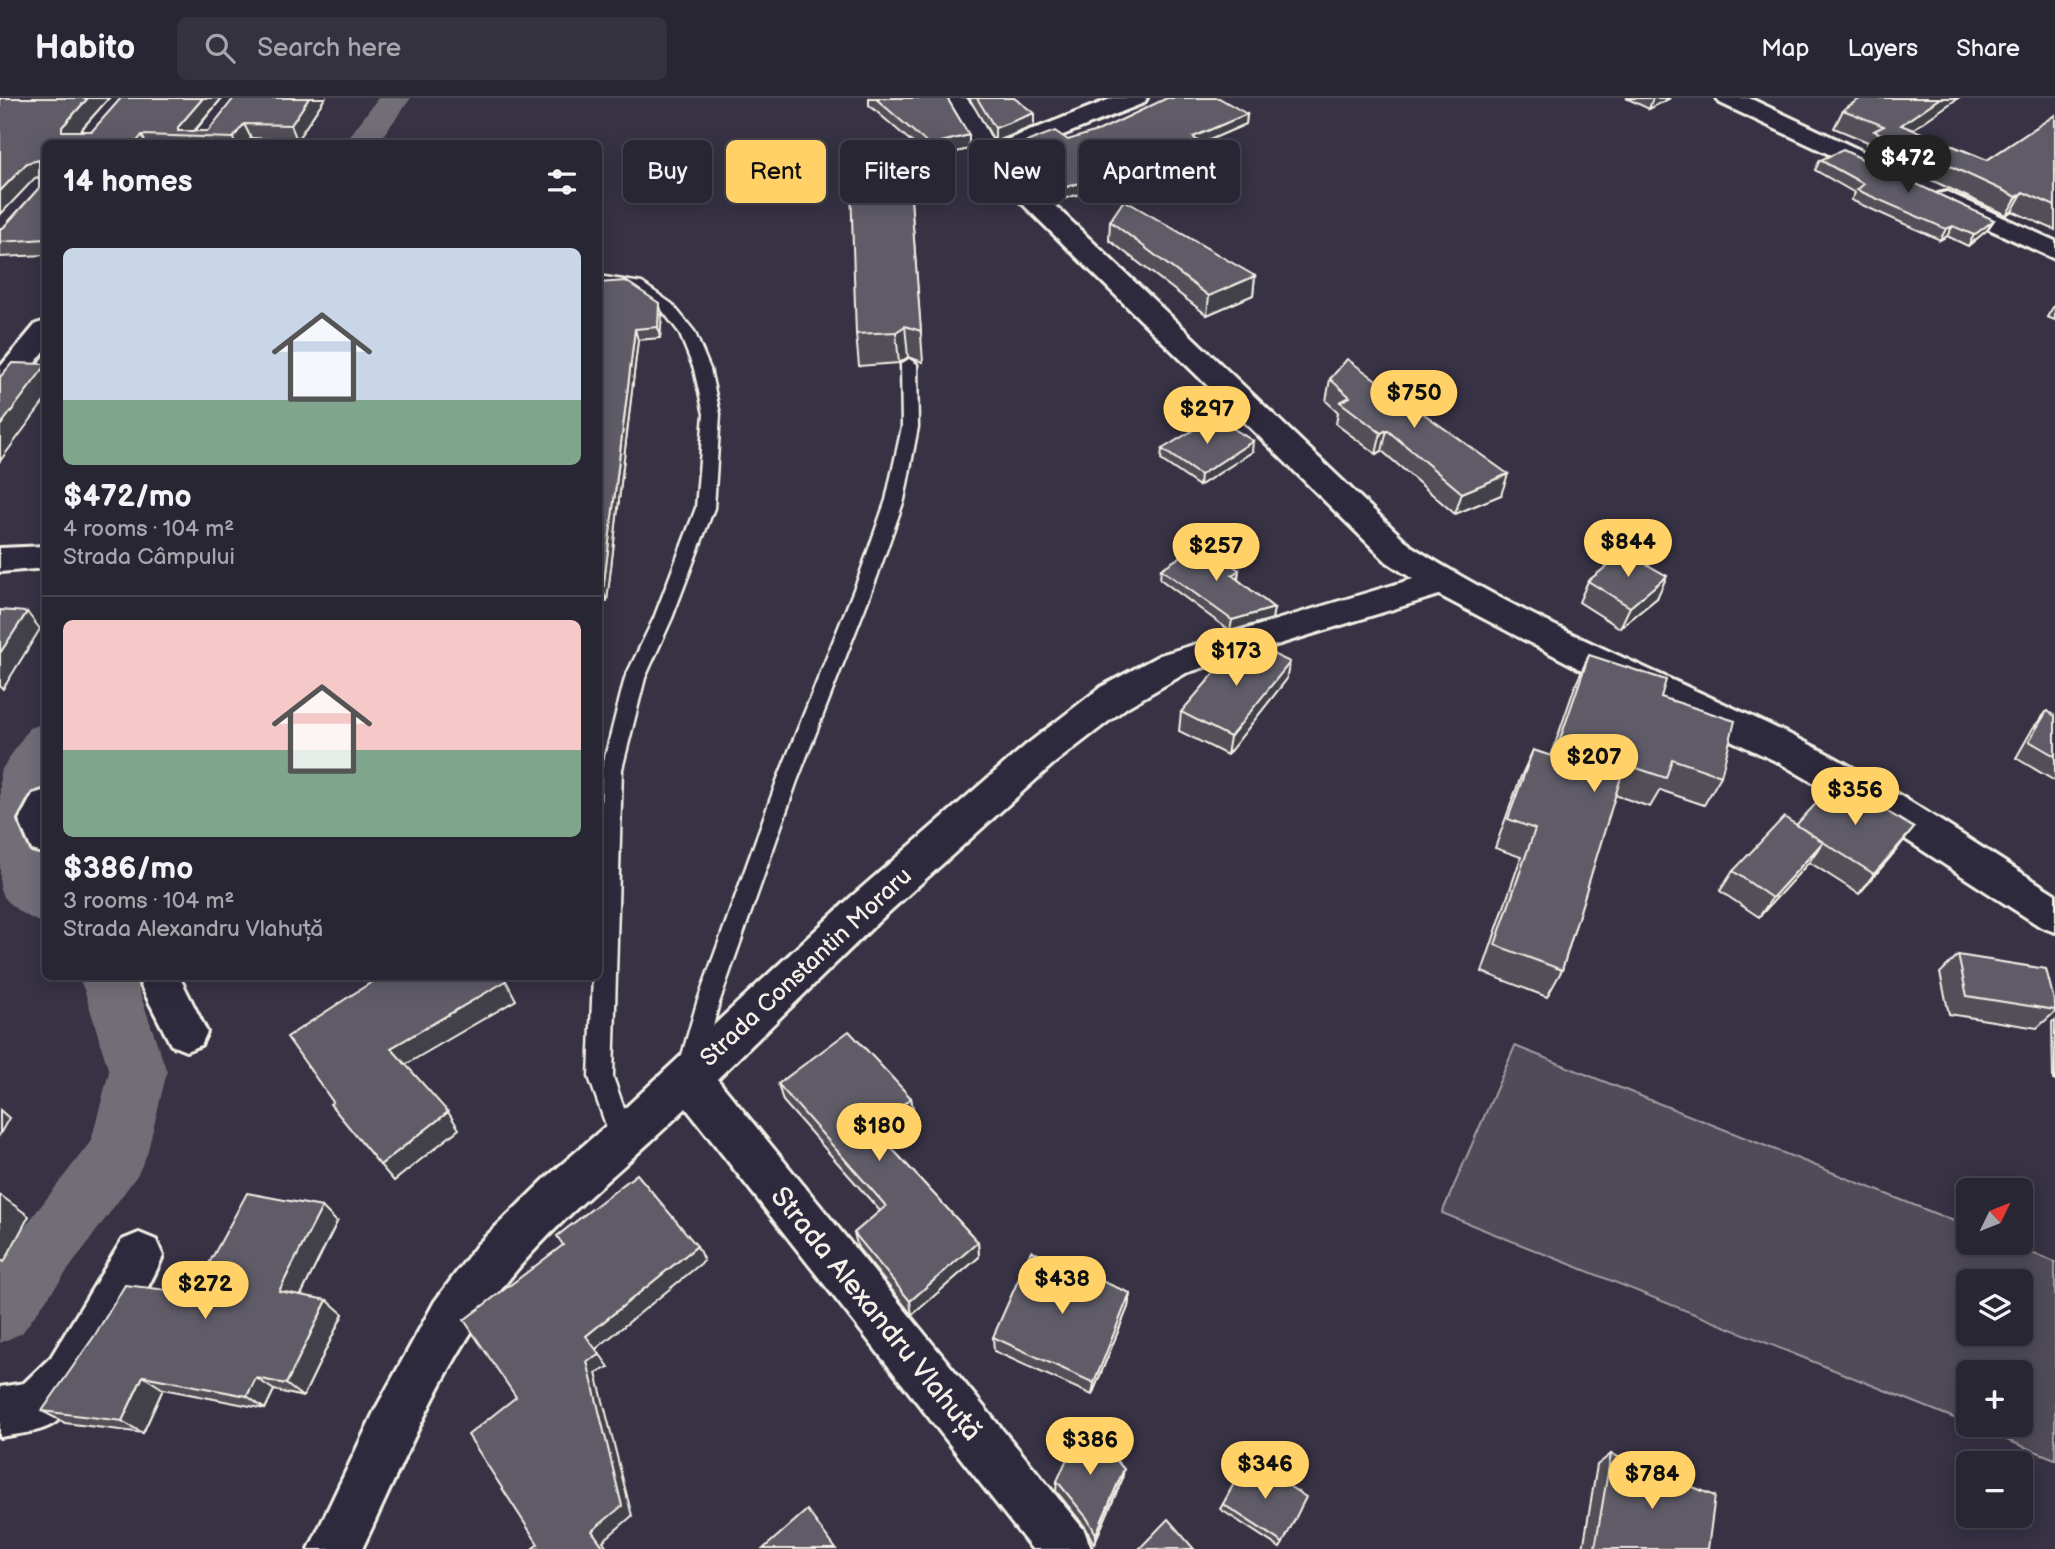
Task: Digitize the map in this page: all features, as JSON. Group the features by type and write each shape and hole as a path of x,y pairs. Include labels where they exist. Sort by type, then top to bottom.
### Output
{"street":[{"path":"952,98 963,109 979,140"},
{"path":"1029,140 1135,98"},
{"path":"1729,98 2055,251"},
{"path":"1037,203 1399,554 1443,582 1612,670 1793,753 1881,804 2055,915"},
{"path":"0,386 42,335"},
{"path":"6,560 42,557"},
{"name":"Strada Constantin Moraru","path":"335,1549 393,1428 452,1318 494,1261 563,1192 623,1140 865,909 1039,755 1114,698 1174,664 1443,582"},
{"path":"42,812 38,820 42,830"},
{"path":"159,980 186,1032"},
{"name":"Strada Alexandru Vlahuță","path":"689,1078 1065,1549"},
{"path":"0,1412 36,1406 68,1374 139,1256"}],"lane":[{"path":"602,281 637,286 667,307 686,331 702,369 712,414 705,508 663,618 635,678 612,769 601,1077 623,1140"},
{"path":"689,1078 692,1053 712,990 787,781 868,577 895,500 911,427 909,363"}],"shaded area":[{"path":"1515,1046 1956,1222 1956,1255 2034,1254 2055,1262 2055,1459 1999,1437 2033,1437 2033,1360 1956,1360 1956,1419 1442,1213"}],"building":[{"path":"0,98 88,98 62,127 62,131 92,131 121,98 203,98 178,127 178,131 208,131 234,98 309,98 291,125 244,124 233,138 142,135 138,140 42,140 42,239 0,242 0,228 3,228 39,188 39,160 27,163 0,191"},
{"path":"875,98 947,98 969,135 949,140 923,140"},
{"path":"977,98 1014,98 1034,113 995,128"},
{"path":"1167,98 1219,98 1247,114 1193,137 1197,140 1079,140 1079,183 1065,187 1065,140 1031,140 1055,131 1068,140 1100,130"},
{"path":"1861,98 1940,98 1901,125 1987,160 2055,115 2055,206 2023,192 2017,197 1874,131 1884,126 1843,110"},
{"path":"1843,150 1994,220 1974,235 1953,226 1946,229 1857,190 1864,184 1820,160"},
{"path":"852,203 911,203 921,331 905,326 896,332 856,334"},
{"path":"1122,203 1129,203 1255,276 1209,296 1110,221"},
{"path":"626,281 659,303 658,327 635,329 603,591 602,591 602,283"},
{"path":"1347,359 1508,474 1462,493 1387,430 1381,433 1340,402 1350,397 1330,379"},
{"path":"12,363 42,364 42,370 0,426 0,377"},
{"path":"1215,417 1253,441 1200,475 1162,449"},
{"path":"1202,543 1239,570 1232,575 1274,608 1232,620 1161,569"},
{"path":"1625,552 1667,576 1630,607 1588,581"},
{"path":"0,610 27,612 0,653"},
{"path":"1243,640 1290,662 1230,737 1181,712"},
{"path":"1589,655 1666,680 1661,697 1735,721 1721,776 1672,759 1666,778 1625,764 1562,970 1495,945 1535,829 1508,819 1533,750 1554,757"},
{"path":"2047,711 2055,716 2055,756 2029,741"},
{"path":"1837,781 1914,828 1874,874 1796,825"},
{"path":"1784,817 1823,842 1772,898 1733,871"},
{"path":"1958,955 2046,969 2055,1010 1967,996"},
{"path":"376,980 506,981 391,1048 448,1112 380,1165 330,1104 333,1102 287,1037"},
{"path":"849,1031 911,1098 873,1128 978,1242 910,1301 854,1233 886,1206 778,1084"},
{"path":"637,1174 697,1246 586,1336 600,1355 587,1361 622,1506 592,1531 605,1549 532,1549 538,1544 468,1435 516,1397 464,1320 563,1245 557,1236"},
{"path":"247,1193 322,1207 279,1291 327,1300 286,1384 256,1378 247,1396 143,1376 122,1421 42,1411 95,1335 125,1285 193,1293"},
{"path":"1031,1251 1130,1293 1094,1383 993,1337"},
{"path":"1083,1423 1124,1469 1096,1534 1087,1518 1057,1481"},
{"path":"1611,1454 1715,1496 1708,1549 1595,1548"},
{"path":"1247,1459 1306,1497 1283,1543 1223,1504"},
{"path":"807,1510 836,1549 763,1549"},
{"path":"1168,1519 1194,1549 1139,1549"}],"waterway":[{"path":"363,140 395,98"},
{"path":"0,813 42,747"},
{"path":"0,826 22,882 42,899"},
{"path":"0,1311 117,1154 138,1072 108,980"}]}
